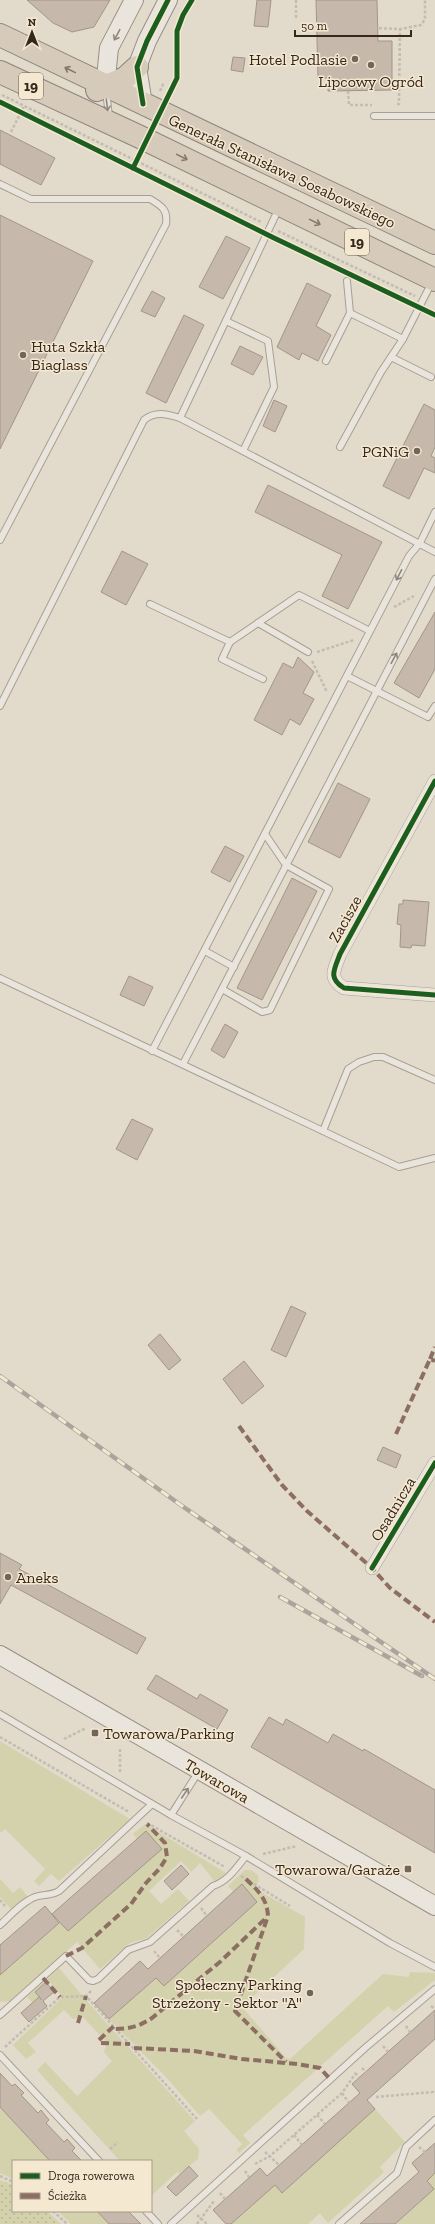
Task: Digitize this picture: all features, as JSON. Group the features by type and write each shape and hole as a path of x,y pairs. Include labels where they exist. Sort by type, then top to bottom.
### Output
{"highway":[{"name":"Generała Stanisława Sosabowskiego","path":"0,35 105,87 435,244"},
{"path":"63,100 105,87 125,78 137,67"},
{"name":"Generała Stanisława Sosabowskiego","path":"0,72 110,122 434,279"},
{"path":"280,204 294,176"}],"main road":[{"path":"105,87 109,48 134,0"},
{"path":"143,104 137,67 147,41 168,0"},
{"name":"Towarowa","path":"0,1655 435,1906"}],"street":[{"name":"Zacisze","path":"435,781 340,954 334,976 336,983 344,988 435,995"},
{"name":"Osadnicza","path":"372,1568 435,1463"}],"lane":[{"path":"105,87 110,122"},
{"path":"374,116 435,116"},
{"path":"0,184 31,199 150,199 163,207 167,214 166,224 0,540"},
{"path":"180,418 280,204"},
{"path":"340,447 402,339 434,279"},
{"path":"326,361 350,313 347,281"},
{"path":"350,313 402,339"},
{"path":"226,321 268,341 269,348 274,387 243,451"},
{"path":"391,357 431,377"},
{"path":"0,706 144,420 151,414 163,413 180,418 435,552"},
{"path":"152,1051 369,633 410,556 420,543 435,512"},
{"path":"183,1064 435,579"},
{"path":"263,679 222,659 230,642 299,595 369,633"},
{"path":"150,604 230,642"},
{"path":"258,623 308,652"},
{"path":"347,676 428,717 435,706"},
{"path":"222,989 262,1012 270,1010 329,889 286,865 265,834"},
{"path":"205,951 234,967"},
{"path":"0,978 399,1168 435,1158"},
{"path":"322,1131 348,1069 359,1062 374,1057 383,1057 435,1080"},
{"path":"0,1714 170,1815 246,1856 390,1943 435,1967"},
{"path":"170,1815 199,1771"},
{"path":"0,1925 28,1901 37,1896 52,1895 59,1891 152,1804"},
{"path":"0,2015 66,1956 88,1980 93,1981 98,1979 128,1950 150,1942 213,1886 221,1883 234,1872 246,1856"},
{"path":"171,2224 257,2144 365,2048 435,1989"},
{"path":"0,2055 98,2160"},
{"path":"339,2224 397,2173 406,2147 435,2120"},
{"path":"147,2212 158,2224"}],"path":[{"path":"296,0 296,19"},
{"path":"374,28 400,29 421,25 425,19 425,0"},
{"path":"392,104 399,104 400,29"},
{"path":"348,91 348,105 378,104"},
{"path":"0,94 270,227 423,300"},
{"path":"11,132 24,106"},
{"path":"14,109 28,116"},
{"path":"133,168 147,140"},
{"path":"378,616 431,587"},
{"path":"333,704 308,652 321,652 369,633"},
{"path":"52,1744 86,1728"},
{"path":"0,1737 234,1872"},
{"path":"120,1747 120,1785"},
{"path":"246,1856 297,1846"},
{"path":"246,1879 290,1906"},
{"path":"0,1900 5,1905"},
{"path":"200,1907 207,1916"},
{"path":"176,1928 184,1937"},
{"path":"152,1948 160,1958"},
{"path":"0,2051 60,1997 86,1996 94,1988"},
{"path":"86,1996 197,2119"},
{"path":"425,2009 435,2001"},
{"path":"401,2032 411,2022"},
{"path":"378,2052 389,2042"},
{"path":"240,2176 256,2163 270,2156 342,2093 348,2081 367,2063"},
{"path":"362,2068 366,2072"},
{"path":"376,2097 420,2091 433,2092 435,2094"},
{"path":"342,2093 349,2103"},
{"path":"317,2115 325,2124"},
{"path":"294,2135 302,2145"},
{"path":"110,2150 118,2142"},
{"path":"257,2144 279,2165"},
{"path":"0,2176 12,2182"},
{"path":"197,2224 225,2189"},
{"path":"54,2212 67,2224"}],"shaded area":[{"path":"0,1741 130,1819 59,1881 51,1874 39,1886 34,1881 45,1869 5,1829 0,1833"},
{"path":"145,1824 226,1873 215,1882 200,1863 191,1872 181,1861 149,1891 161,1904 178,1889 189,1901 147,1938 130,1943 100,1969 77,1942 10,2001 0,2002 0,1975 60,1922 68,1931 161,1849 146,1831 137,1839 133,1834"},
{"path":"245,1870 251,1870 258,1875 259,1881 254,1888 305,1917 304,1949 242,2007 286,2058 290,2059 383,1974 409,1977 410,1972 435,1973 435,1980 394,2012 388,2006 243,2135 250,2143 239,2153 236,2150 242,2144 209,2109 200,2116 165,2076 109,2019 156,1978 164,1986 257,1902 242,1885 234,1892 228,1886"},
{"path":"0,1879 13,1893 20,1887 27,1896 12,1910 0,1897"},
{"path":"59,1968 195,2121 184,2131 199,2149 198,2159 179,2174 177,2172 152,2195 152,2160 119,2160 37,2070 45,2062 77,2096 112,2061 104,2052 107,2043 83,2017 73,2019 64,2010 28,2043 36,2052 26,2059 13,2045 63,1997 47,1979"},
{"path":"44,1981 46,1982 35,1992 39,1997 33,2003 27,1997"},
{"path":"0,2107 49,2160 12,2160 12,2179 0,2173"},
{"path":"375,2109 405,2142 380,2167 384,2172 328,2223 320,2213 308,2224 231,2224 275,2185 282,2193"},
{"path":"435,2173 435,2224 395,2224 434,2189 427,2181"},
{"path":"0,2180 12,2185 12,2212 48,2212 61,2224 0,2224"},
{"path":"59,2212 98,2212 109,2224 71,2224"}],"building":[{"path":"27,0 110,0 94,27 72,32 53,23"},
{"path":"257,0 271,0 268,27 254,26"},
{"name":"Hotel Podlasie","path":"316,0 377,0 378,41 392,41 392,90 328,91 328,78 318,78"},
{"path":"233,57 245,58 243,72 231,70"},
{"path":"0,130 55,158 41,185 0,164"},
{"name":"Huta Szkła Biaglass","path":"0,215 93,261 0,449"},
{"path":"226,236 250,248 223,299 199,287"},
{"path":"307,283 331,295 316,326 331,335 318,361 302,353 299,360 277,347"},
{"path":"152,291 165,298 155,317 141,311"},
{"path":"184,315 204,325 166,403 146,393"},
{"path":"240,346 263,357 253,375 231,364"},
{"path":"274,400 287,406 275,432 263,426"},
{"name":"PGNiG","path":"424,404 435,410 435,447 431,456 435,458 435,473 424,468 409,499 383,486"},
{"path":"268,485 382,542 348,609 322,596 342,555 255,512"},
{"path":"122,551 148,564 126,605 101,592"},
{"path":"435,612 435,669 419,698 394,683"},
{"path":"298,657 314,672 303,693 314,699 300,725 290,719 282,735 254,720 283,663 293,668"},
{"path":"338,783 370,799 340,858 308,842"},
{"path":"225,846 244,856 230,882 211,872"},
{"path":"292,878 317,891 262,1000 237,988"},
{"path":"403,900 429,902 425,946 412,945 411,948 400,947 401,925 397,924 399,904 403,904"},
{"path":"129,976 153,987 144,1006 120,995"},
{"path":"225,1024 238,1032 224,1058 211,1050"},
{"path":"132,1119 153,1129 137,1160 116,1149"},
{"path":"291,1306 306,1313 286,1357 271,1350"},
{"path":"160,1334 181,1360 169,1370 148,1345"},
{"path":"244,1361 264,1386 242,1404 223,1379"},
{"path":"383,1447 401,1455 396,1468 377,1460"},
{"path":"0,1553 22,1565 19,1569 146,1638 137,1654 11,1585 0,1604"},
{"path":"156,1675 197,1699 200,1694 228,1710 217,1729 147,1689"},
{"path":"269,1717 283,1725 286,1719 328,1743 333,1734 363,1751 364,1749 435,1790 435,1853 251,1747"},
{"path":"146,1831 162,1849 68,1931 52,1914"},
{"path":"181,1865 189,1874 172,1890 164,1881"},
{"path":"242,1884 257,1902 164,1986 156,1978 109,2019 94,2003 140,1961 148,1969"},
{"path":"45,1906 59,1923 0,1975 0,1945"},
{"path":"46,1982 54,1992 43,2001 47,2006 29,2022 21,2013 39,1997 42,2000 35,1992"},
{"path":"435,2010 435,2039 367,2100 375,2109 282,2193 275,2185 231,2224 226,2224 213,2210 260,2168 267,2176 360,2093 352,2084"},
{"path":"0,2073 12,2086 15,2084 24,2093 21,2095 38,2113 41,2110 49,2120 46,2123 64,2142 67,2139 75,2148 72,2151 81,2160 49,2160 0,2107"},
{"path":"435,2143 435,2173 427,2181 434,2189 395,2224 360,2224 419,2172 412,2163"},
{"path":"189,2166 198,2176 176,2196 167,2187"},
{"path":"98,2212 129,2212 141,2224 109,2224"}],"railway":[{"path":"0,1376 185,1508 435,1679"},
{"path":"280,1597 422,1676"}],"marked path":[{"path":"430,1359 435,1347"},
{"path":"396,1434 430,1359 435,1361"},
{"path":"239,1426 282,1485 307,1511 372,1568 390,1588 435,1622"},
{"path":"66,1956 82,1948 131,1904 167,1857 165,1843 147,1824"},
{"path":"246,1879 258,1891 264,1900 268,1916 235,2011 286,2062"},
{"path":"116,2029 135,2026 152,2018 221,1961 267,1917"},
{"path":"43,1978 60,1997"},
{"path":"78,2023 86,1996"},
{"path":"99,2040 114,2026"},
{"path":"101,2043 130,2044"},
{"path":"134,2048 194,2051 242,2059 297,2064 320,2068 330,2079"}],"cycle path":[{"path":"143,104 137,67 147,41 168,0"},
{"path":"133,168 177,78 177,31 183,15 192,0"},
{"path":"0,102 272,237 435,315"},
{"path":"435,781 340,954 334,969 334,977 336,981 344,988 435,995"},
{"path":"372,1568 435,1463"}],"place":[{"name":"Hotel Podlasie","path":"355,59"},
{"name":"Lipcowy Ogród","path":"371,65"},
{"name":"Huta Szkła Biaglass","path":"23,355"},
{"name":"PGNiG","path":"417,451"},
{"name":"Aneks","path":"8,1577"},
{"name":"Towarowa/Parking","path":"95,1733"},
{"name":"Towarowa/Garaże","path":"408,1869"},
{"name":"Społeczny Parking Strzeżony - Sektor \"A\"","path":"310,1993"}]}
